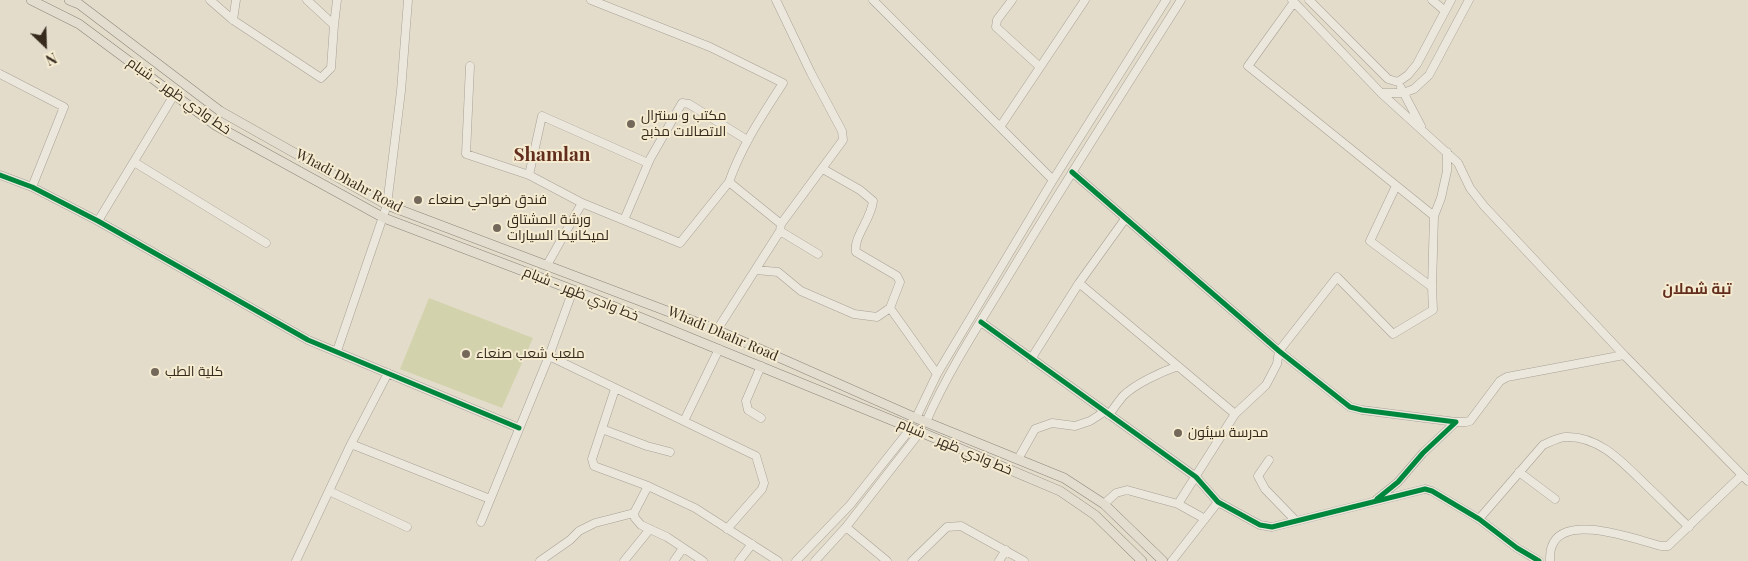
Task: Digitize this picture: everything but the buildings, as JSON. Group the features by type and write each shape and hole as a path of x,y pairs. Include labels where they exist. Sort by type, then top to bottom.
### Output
{"main road":[{"name":"خط وادي ظهر - شبام","path":"31,0 79,24 215,125 384,218 573,290 761,366 1060,492 1095,515 1142,561"},
{"name":"Whadi Dhahr Road","path":"69,0 80,2 220,111 388,204 717,330 916,418 1064,478 1104,504 1163,561"},
{"path":"911,428 916,418"},
{"path":"920,432 926,422"}],"street":[{"path":"210,0 233,20 321,78 331,68 337,0"},
{"path":"233,20 236,0"},
{"path":"307,0 334,25"},
{"path":"337,351 388,204 401,91 408,0"},
{"path":"470,66 466,154 529,175 582,203 680,243 729,182 747,140 783,84 710,47 591,0"},
{"path":"717,330 781,228 843,140 842,131 811,73 776,0"},
{"path":"873,0 1054,180"},
{"path":"1012,0 997,20 996,27 1040,67"},
{"path":"1000,127 1085,0"},
{"path":"916,418 937,374 1054,180 1166,0"},
{"path":"926,422 937,395 981,322 1072,172 1181,0"},
{"path":"1309,0 1388,79 1398,82 1419,123 1431,140"},
{"path":"1432,0 1445,11"},
{"path":"1398,82 1408,75 1417,64 1451,0"},
{"path":"1381,93 1403,93 1414,89 1429,75 1470,0"},
{"path":"1434,216 1350,146 1248,66 1293,1 1381,93 1458,163 1470,188 1484,206 1624,355 1745,478 1671,544 1665,546 1600,530 1579,529 1561,534 1555,540 1552,546 1550,561"},
{"path":"0,74 64,106 32,187"},
{"path":"98,221 174,96"},
{"path":"624,220 648,163 682,103 690,104 747,140"},
{"path":"529,175 542,116 648,163"},
{"path":"1178,504 1235,414 1266,385 1277,364 1279,351 1337,277 1393,334 1433,310 1434,216 1441,198 1447,171 1447,152"},
{"path":"134,162 266,243"},
{"path":"756,270 778,272 801,291 854,314 876,317 890,308 900,282 897,276 856,252 854,245 872,212 873,201 860,190 823,169"},
{"path":"1072,172 1279,351 1350,407 1466,422 1470,421 1500,381 1507,377 1624,355"},
{"path":"0,174 32,187 98,221 308,340 519,428"},
{"path":"729,182 781,228 818,254"},
{"path":"1396,186 1370,241 1432,287"},
{"path":"547,265 582,203"},
{"path":"1031,359 1079,283 1125,218"},
{"path":"1079,283 1235,414"},
{"path":"481,522 549,356 573,290"},
{"path":"890,308 937,374"},
{"path":"981,322 1196,477 1218,502 1265,526 1272,527 1425,489 1432,491 1479,519 1517,548 1539,561"},
{"path":"684,421 719,349"},
{"path":"549,356 756,456 764,483 762,489 728,529"},
{"path":"761,366 746,401 748,410 762,418"},
{"path":"1018,460 1035,429 1052,423 1075,426 1090,421 1106,413 1129,391 1178,366"},
{"path":"296,561 351,444 388,373"},
{"path":"615,388 592,459 594,466 648,486 695,508 778,561"},
{"path":"1373,502 1398,482 1423,453 1456,422"},
{"path":"796,561 850,505 911,428"},
{"path":"602,429 646,446 670,452"},
{"path":"815,561 846,527 920,432"},
{"path":"1479,519 1543,445 1557,439 1575,438 1598,444 1616,455 1689,527"},
{"path":"351,444 490,500"},
{"path":"1269,460 1258,476 1265,490 1296,521"},
{"path":"1519,472 1555,499"},
{"path":"648,486 634,513 635,518 641,526 667,537 703,561"},
{"path":"1104,504 1116,493 1127,490 1178,504 1204,519"},
{"path":"329,491 407,527"},
{"path":"1172,561 1218,502"},
{"path":"540,561 570,540 579,531 595,523 634,513"},
{"path":"914,559 947,527 960,526 1024,561"},
{"path":"846,527 888,561"},
{"path":"624,561 650,529"},
{"path":"739,561 752,544"},
{"path":"674,561 683,548"},
{"path":"999,561 1006,550"},
{"path":"914,559 925,561"}],"green space":[{"name":"ملعب شعب صنعاء","path":"429,298 533,338 502,408 400,369"}],"cycle path":[{"path":"1072,172 1279,351 1350,407 1456,422 1423,453 1398,482 1377,499"},
{"path":"0,175 32,187 98,221 308,340 519,428"},
{"path":"981,322 1196,477 1218,502 1260,525 1272,527 1425,489 1432,491 1479,519 1517,548 1539,561"}],"place":[{"name":"مكتب و سنترال الاتصالات مذبح","path":"631,124"},
{"name":"فندق ضواحي صنعاء","path":"418,200"},
{"name":"ورشة المشتاق لميكانيكا السيارات","path":"497,228"},
{"name":"ملعب شعب صنعاء","path":"466,354"},
{"name":"كلية الطب","path":"155,372"},
{"name":"مدرسة سيئون","path":"1178,433"}],"district":[{"name":"Shamlan","path":"552,155"},
{"name":"تبة شملان","path":"1697,289"}]}
